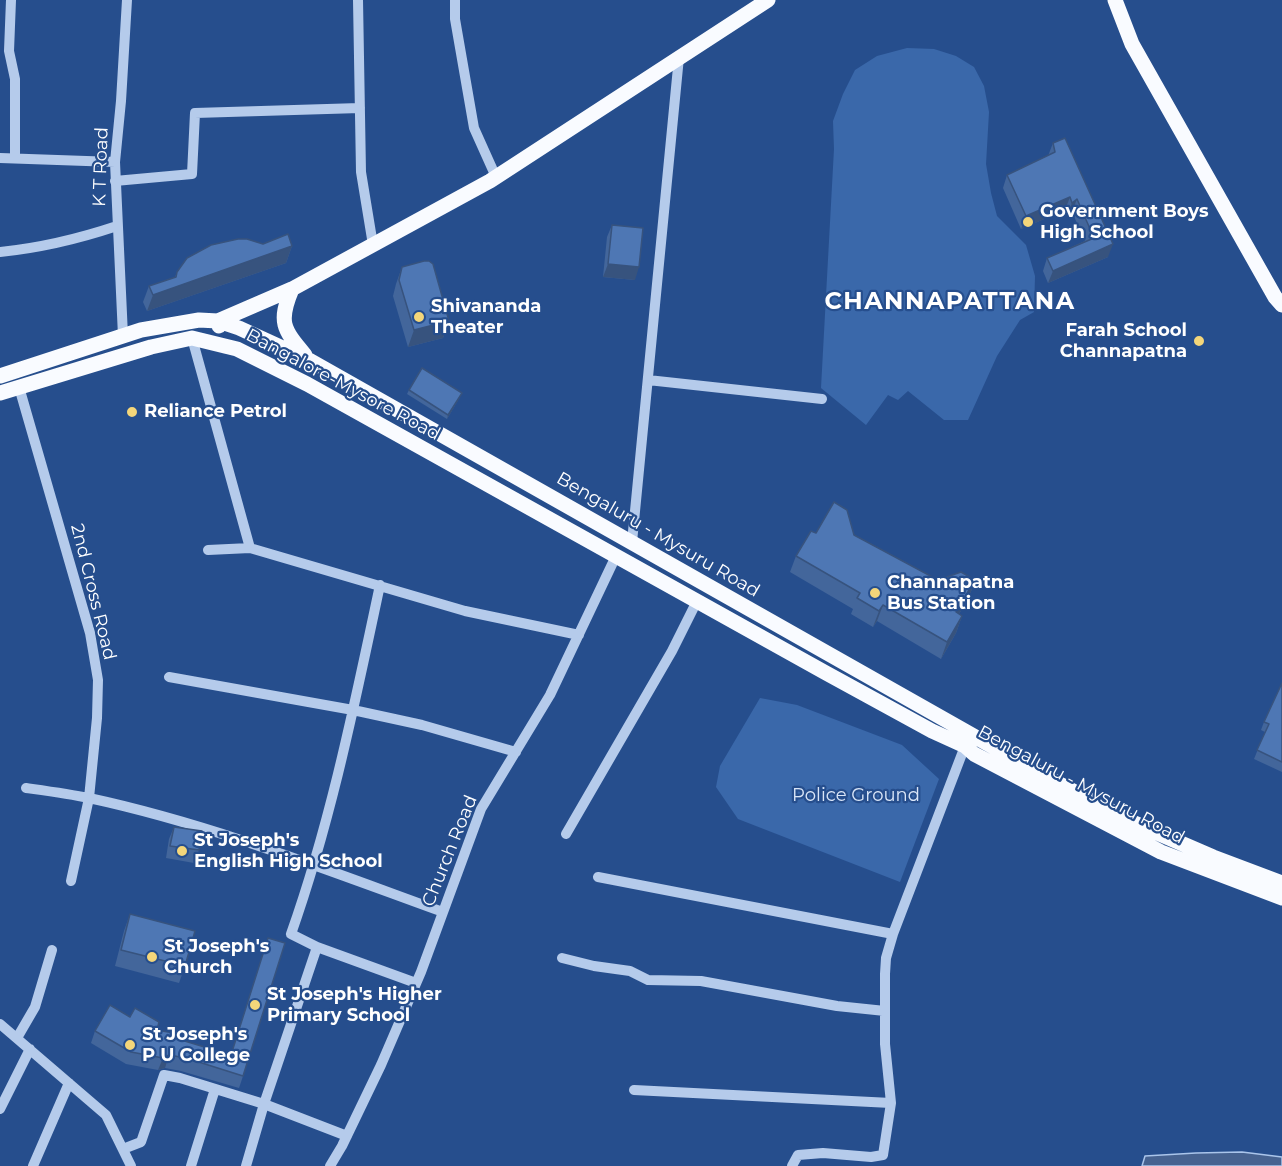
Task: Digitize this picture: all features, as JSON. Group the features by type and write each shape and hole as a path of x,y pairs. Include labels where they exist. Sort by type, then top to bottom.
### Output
{"main road":[{"path":"219,344 219,321 292,289 496,177 768,0"},
{"path":"1115,0 1132,44 1275,297 1282,305"},
{"path":"292,289 283,309 285,324 289,336 309,360"},
{"path":"192,338 199,320"},
{"name":"Bengaluru - Mysuru Road","path":"0,375 141,330 199,320 219,321 254,334 309,360 1048,778 1132,822 1213,857 1282,883"},
{"name":"Bangalore-Mysore Road","path":"0,393 151,346 192,338 219,344 237,350 307,384 616,556"},
{"name":"Bengaluru - Mysuru Road","path":"616,556 932,731 965,746 974,754 1161,852 1282,898"},
{"path":"741,625 749,609"},
{"path":"932,731 940,717"}],"street":[{"path":"11,0 5,28 15,79 15,158"},
{"name":"K T Road","path":"123,336 115,162 127,0"},
{"path":"358,0 361,172 373,245"},
{"path":"455,0 455,19 474,128 496,177"},
{"path":"632,542 679,57"},
{"path":"115,181 192,174 195,113 360,108"},
{"path":"0,158 115,162"},
{"path":"0,252 32,249 84,237 117,226"},
{"path":"192,338 250,548"},
{"path":"648,380 822,399"},
{"name":"2nd Cross Road","path":"20,387 90,633 98,680 97,718 89,798 71,881"},
{"path":"208,550 250,548 465,611 579,635"},
{"name":"Church Road","path":"334,1165 416,983 481,809 550,695 616,556"},
{"path":"380,585 353,710 315,865 291,934 317,947 416,983"},
{"path":"566,834 672,651 697,601"},
{"path":"169,678 353,710 422,725 516,752"},
{"path":"792,1166 798,1155 823,1153 872,1157 883,1155 891,1103 885,1044 886,958 893,934 965,746"},
{"path":"26,788 89,798 193,826 315,865 442,912"},
{"path":"598,877 893,934"},
{"path":"246,1166 264,1104 317,947"},
{"path":"17,1038 35,1007 52,950"},
{"path":"562,957 594,966 630,971 648,980 701,981 837,1006 885,1011"},
{"path":"0,1024 106,1115 131,1166"},
{"path":"0,1109 30,1049"},
{"path":"123,1149 141,1142 164,1075 264,1104 347,1136"},
{"path":"33,1166 69,1083"},
{"path":"191,1166 214,1089"},
{"path":"634,1090 891,1103"}],"green space":[{"path":"907,48 934,49 956,56 974,67 984,86 989,112 986,164 991,193 997,216 1026,245 1035,276 1034,312 1020,320 997,356 968,420 944,420 908,391 898,400 888,395 866,425 821,388 834,149 833,121 855,70 877,56"},
{"name":"Police Ground","path":"760,698 797,705 902,745 939,779 900,882 738,819 716,787 720,766"}],"shaded area":[{"path":"1242,1152 1282,1157 1282,1166 1142,1166 1145,1156"}],"building":[{"path":"1065,138 1113,244 1053,271 1047,258 1094,238 1077,199 1072,203 1070,197 1026,216 1007,175 1055,152 1053,143"},
{"path":"612,225 643,228 639,267 608,264"},
{"path":"288,234 292,246 153,295 149,286 176,277 187,258 211,245 238,239 263,244"},
{"path":"424,261 433,264 449,321 414,330 399,280 402,267"},
{"path":"422,368 462,393 448,415 409,390"},
{"name":"Channapatna Bus Station","path":"834,502 847,510 854,535 938,580 961,572 975,580 956,612 962,616 947,642 883,605 879,611 857,598 860,593 796,556 811,531 816,533"},
{"path":"1282,683 1282,762 1257,750 1269,724 1264,722"},
{"path":"174,827 202,831 199,850 170,846"},
{"path":"130,914 195,931 185,966 121,950"},
{"path":"268,938 285,943 243,1076 186,1058 169,1055 163,1058 131,1052 95,1031 110,1005 130,1017 135,1008 159,1022 157,1030 179,1034 178,1039 231,1055"}],"place":[{"name":"Government Boys High School","path":"1028,222"},
{"name":"Shivananda Theater","path":"419,317"},
{"name":"Farah School Channapatna","path":"1199,341"},
{"name":"Reliance Petrol","path":"132,412"},
{"name":"Channapatna Bus Station","path":"875,593"},
{"name":"St Joseph's English High School","path":"182,851"},
{"name":"St Joseph's Church","path":"152,957"},
{"name":"St Joseph's Higher Primary School","path":"255,1005"},
{"name":"St Joseph's P U College","path":"130,1045"}],"district":[{"name":"CHANNAPATTANA","path":"950,302"}]}
